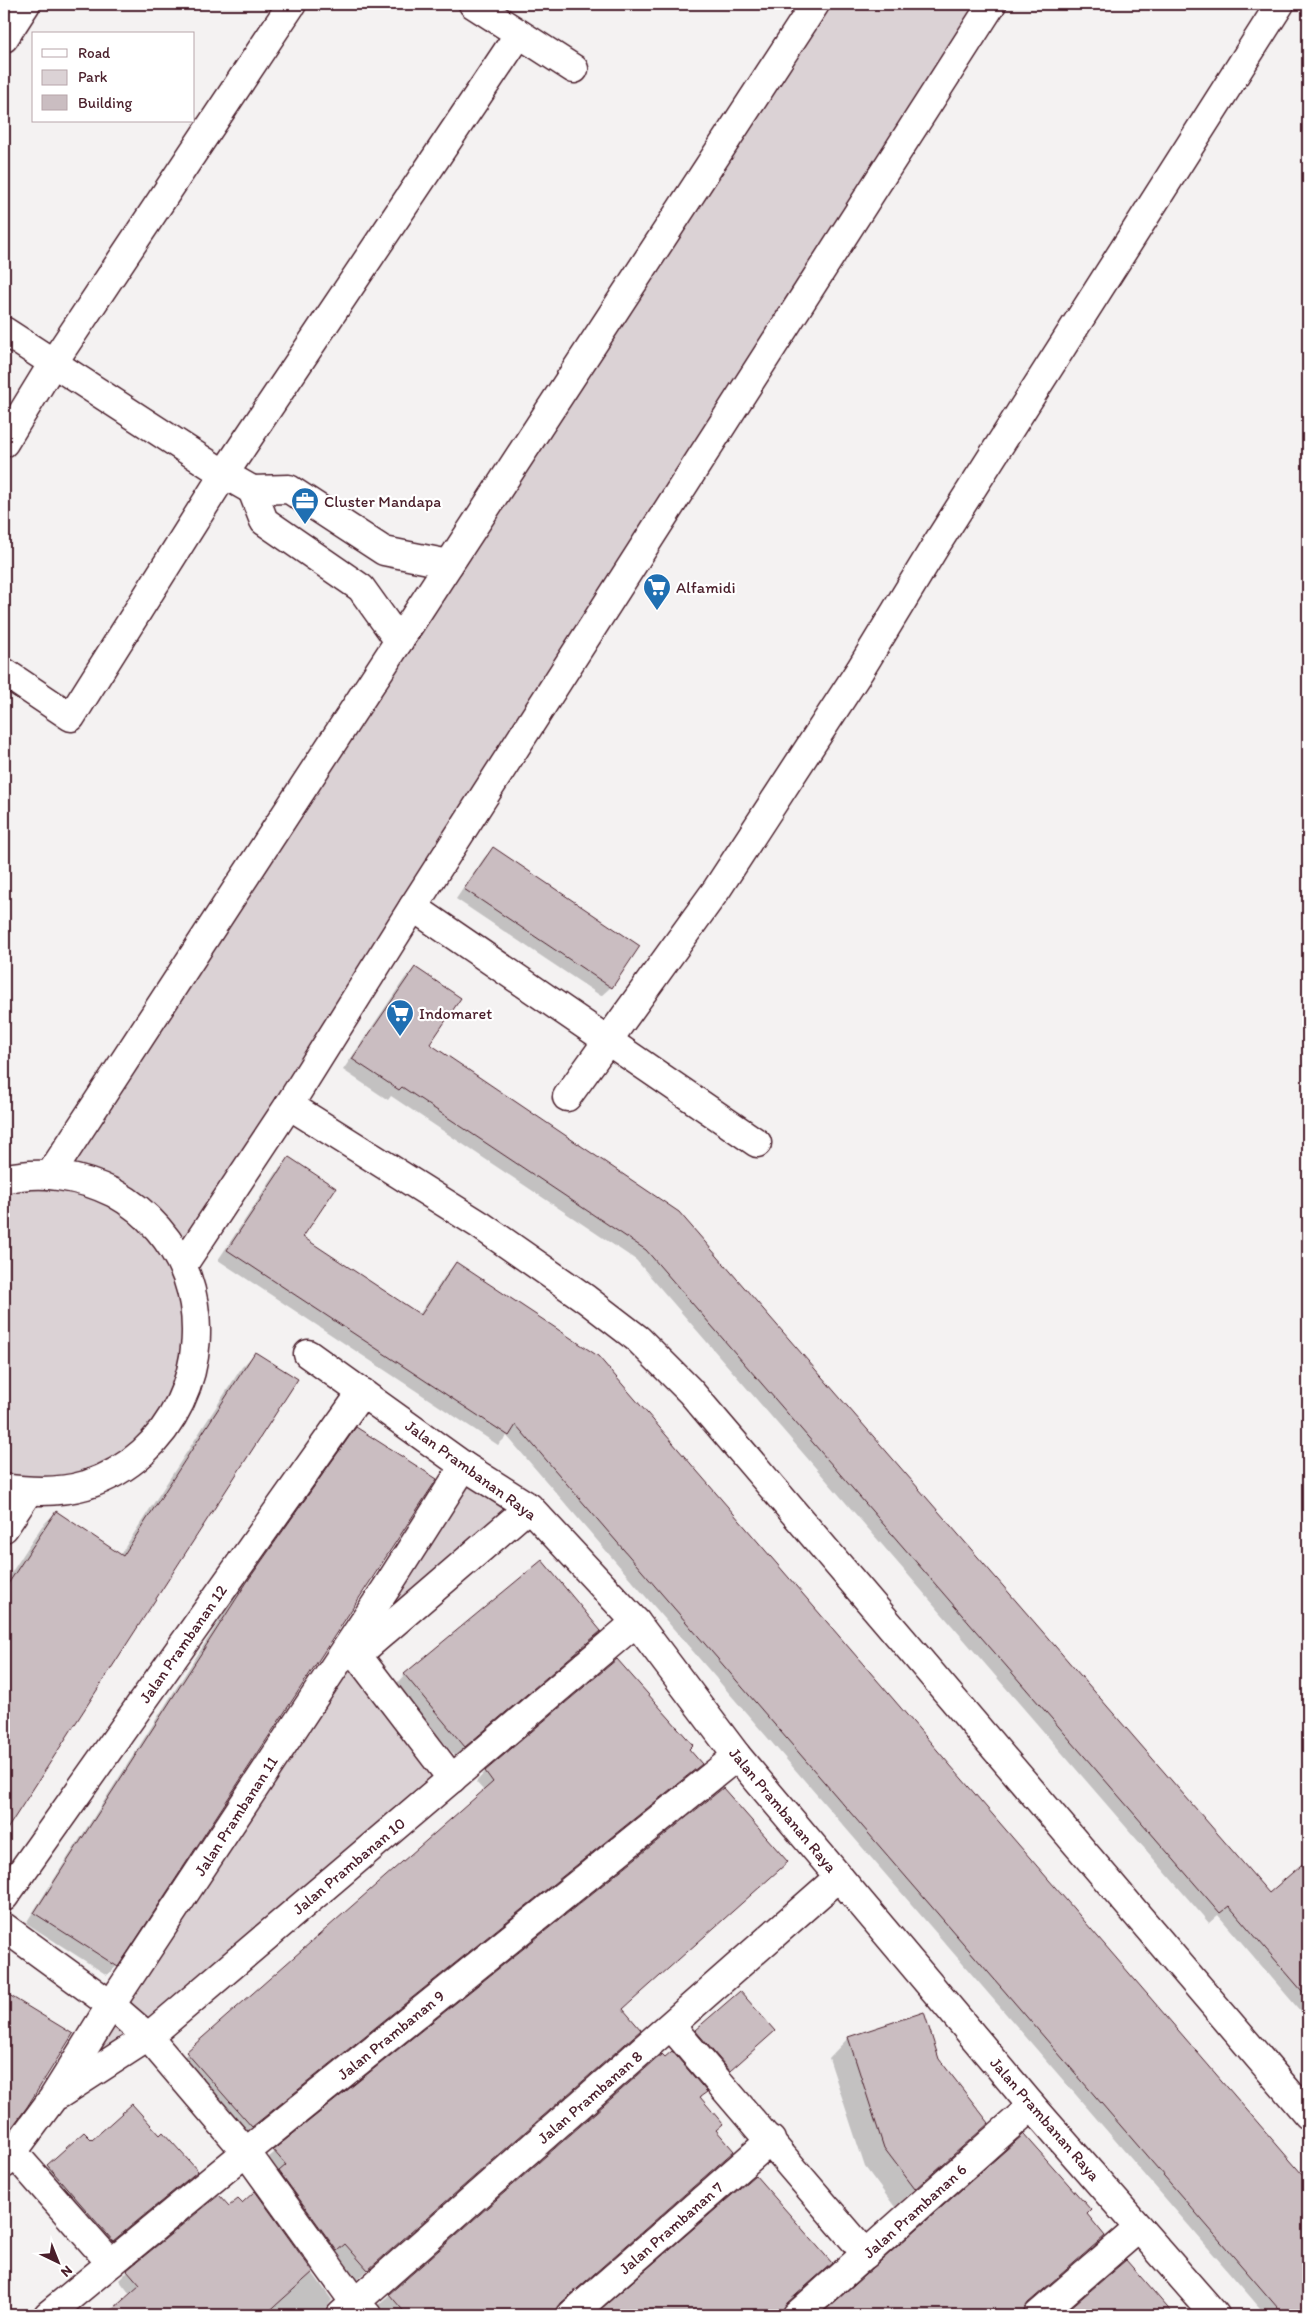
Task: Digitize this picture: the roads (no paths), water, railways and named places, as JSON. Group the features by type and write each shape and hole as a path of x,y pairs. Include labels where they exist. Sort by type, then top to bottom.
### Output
{"street":[{"path":"4,38 26,4"},
{"path":"4,443 53,362 292,4"},
{"path":"473,4 574,69"},
{"path":"50,1175 815,4"},
{"path":"182,1265 289,1104 412,907 992,4"},
{"path":"567,1097 717,889 860,670 936,545 1280,4"},
{"path":"4,672 79,722 224,474 519,34"},
{"path":"4,331 224,474 252,490 289,489 384,552 449,564"},
{"path":"252,490 264,521 361,588 399,641"},
{"path":"361,588 384,552"},
{"path":"412,907 756,1143"},
{"path":"289,1104 480,1225 586,1299 638,1339 696,1398 1308,2115"},
{"path":"4,1179 19,1176 50,1175 78,1179 123,1198 150,1220 168,1241 182,1265 192,1294 197,1323 196,1353 189,1382 178,1410 160,1434 139,1456 114,1472 86,1485 57,1491 16,1490 4,1528"},
{"name":"Jalan Prambanan Raya","path":"308,1354 464,1466 529,1507 636,1622 737,1756 1032,2106 1215,2315"},
{"name":"Jalan Prambanan 12","path":"4,1897 362,1392"},
{"name":"Jalan Prambanan 11","path":"8,2158 53,2098 111,2005 352,1651 464,1466"},
{"path":"452,1779 352,1651 529,1507"},
{"name":"Jalan Prambanan 10","path":"53,2098 148,2037 636,1622"},
{"name":"Jalan Prambanan 9","path":"48,2315 246,2152 737,1756"},
{"name":"Jalan Prambanan 8","path":"354,2311 839,1877"},
{"path":"4,1927 111,2005 148,2037 246,2152 354,2311"},
{"path":"671,2026 771,2140 866,2254"},
{"name":"Jalan Prambanan 6","path":"797,2315 1032,2106"},
{"name":"Jalan Prambanan 7","path":"571,2315 771,2140"},
{"path":"8,2158 111,2263"},
{"path":"1038,2315 1139,2228"}],"place":[{"name":"Cluster Mandapa","path":"305,525"},
{"name":"Alfamidi","path":"657,611"},
{"name":"Indomaret","path":"400,1037"}]}
